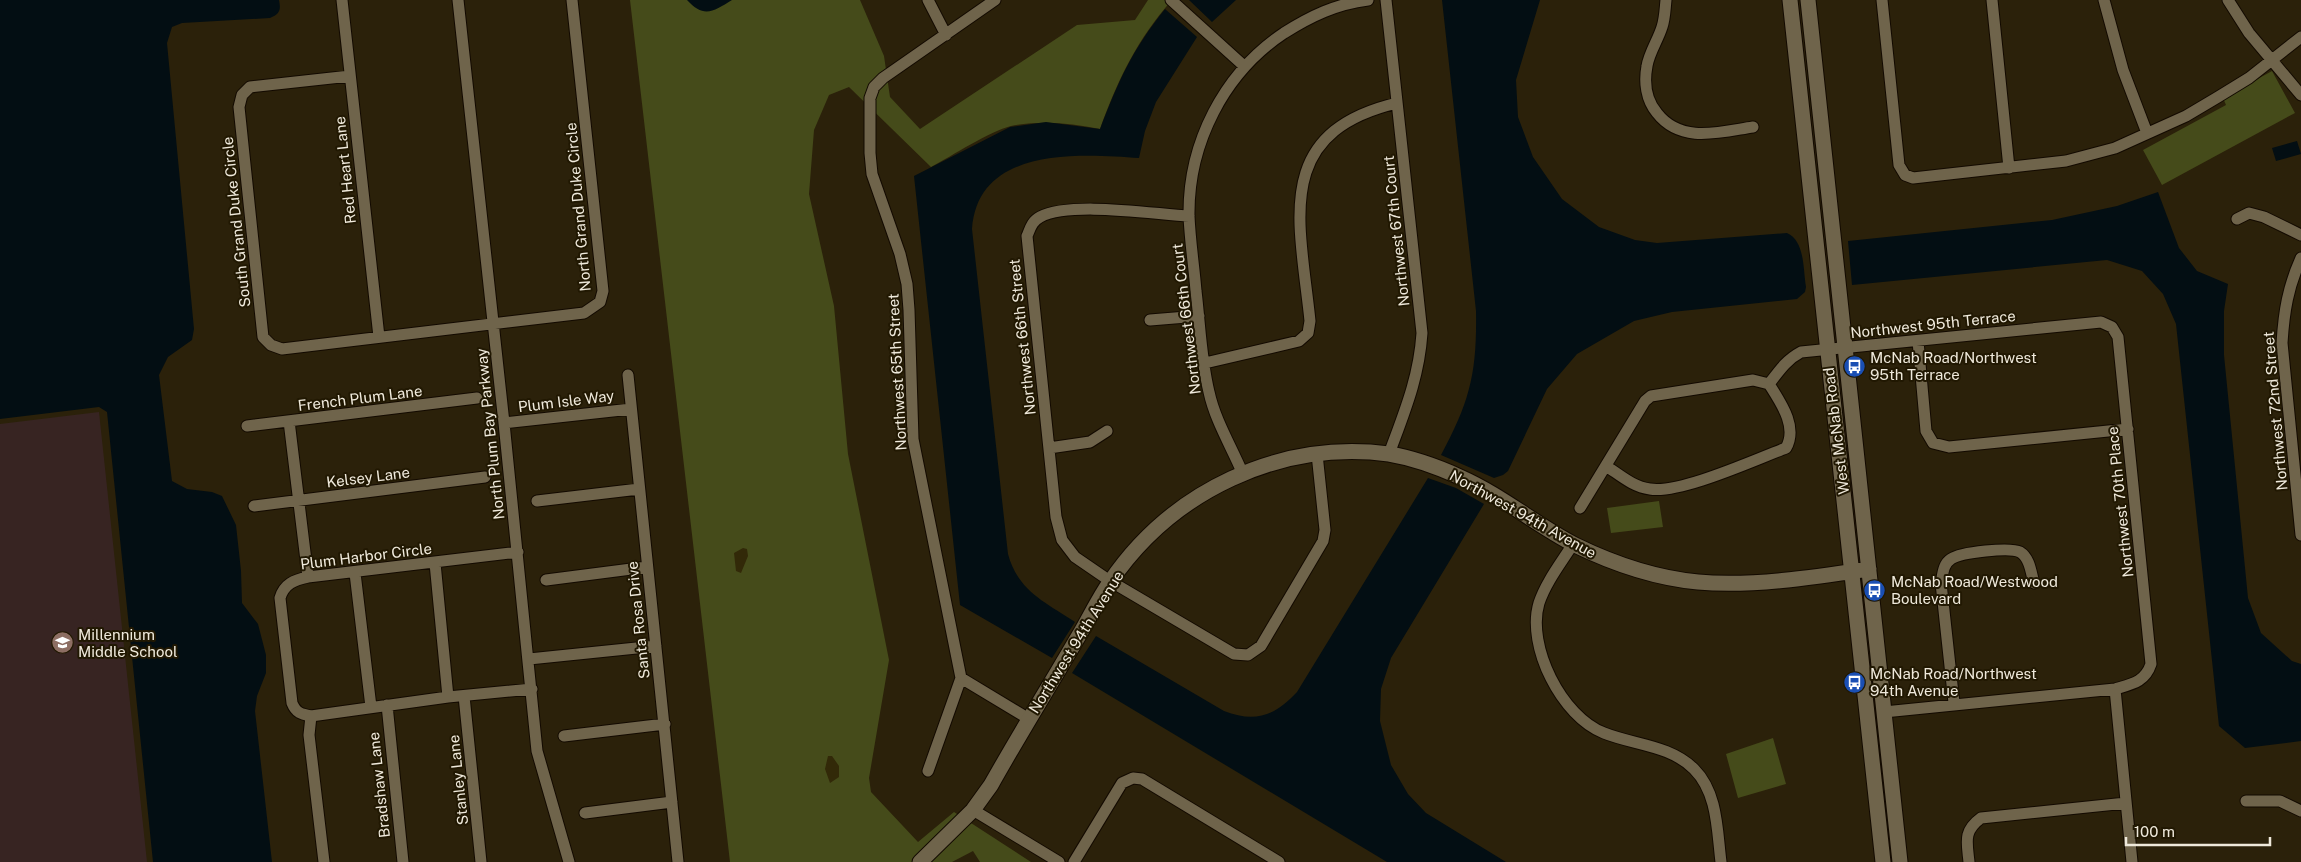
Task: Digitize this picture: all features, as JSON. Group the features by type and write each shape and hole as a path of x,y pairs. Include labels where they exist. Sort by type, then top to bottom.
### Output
{"main road":[{"name":"West McNab Road","path":"1790,0 1883,862"},
{"name":"West McNab Road","path":"1808,0 1900,862"},
{"name":"Northwest 94th Avenue","path":"920,862 973,810 991,785 1110,581 1136,551 1183,507 1211,488 1242,472 1279,460 1317,454 1389,454 1428,464 1462,478 1573,544 1619,564 1658,576 1699,582 1751,582 1869,569"}],"street":[{"name":"Red Heart Lane","path":"342,0 379,337"},
{"name":"North Plum Bay Parkway","path":"458,0 518,552 537,751 570,862"},
{"name":"North Grand Duke Circle","path":"379,337 584,313 600,302 603,291 572,0"},
{"path":"928,0 946,35 995,0"},
{"path":"1171,0 1244,66"},
{"name":"Northwest 66th Court","path":"1242,472 1208,392 1189,216 1192,181 1200,145 1211,115 1244,66 1270,42 1326,9 1368,0"},
{"name":"Northwest 67th Court","path":"1386,0 1422,333 1420,360 1415,382 1389,454"},
{"path":"1666,0 1663,25 1647,65 1646,87 1652,107 1664,123 1679,131 1695,134 1753,127"},
{"path":"1882,0 1899,165 1904,175 1913,178 2066,161 2115,148 2186,116 2218,98 2249,78 2301,36"},
{"path":"1992,0 2009,168"},
{"path":"2104,0 2123,70 2148,133"},
{"path":"2228,0 2249,33 2301,95"},
{"name":"Northwest 65th Street","path":"946,35 883,78 874,87 870,98 870,153 877,194 900,254 907,284 913,439 961,678"},
{"name":"South Grand Duke Circle","path":"350,76 250,87 242,95 239,107 264,337 271,345 282,349 379,337"},
{"path":"1205,363 1299,341 1308,333 1310,321 1300,224 1300,196 1307,167 1320,146 1336,128 1372,109 1397,103"},
{"name":"Northwest 66th Street","path":"1189,216 1074,210 1055,212 1038,218 1032,224 1027,236 1056,516 1062,540 1076,557 1110,581 1234,654 1248,655 1261,646 1323,541 1325,530 1317,454"},
{"path":"2237,219 2249,213 2264,217 2301,235"},
{"name":"Northwest 72nd Street","path":"2301,258 2290,282 2284,313 2282,343 2301,535"},
{"path":"1150,320 1199,316"},
{"name":"Northwest 95th Terrace","path":"1769,384 1781,367 1801,352 2101,322 2112,327"},
{"name":"Northwest 70th Place","path":"2112,327 2118,337 2151,664 2147,674 2139,682 2115,689"},
{"path":"1918,341 1926,431 1933,443 1949,447 2128,429"},
{"name":"Santa Rosa Drive","path":"628,375 678,862"},
{"path":"1580,508 1645,401 1651,396 1753,380 1769,384 1792,430 1791,439 1786,448 1674,489 1648,489 1632,484 1606,466"},
{"name":"French Plum Lane","path":"247,426 477,398"},
{"name":"Plum Isle Way","path":"504,423 632,408"},
{"path":"289,421 308,577"},
{"path":"1049,448 1090,442 1107,431"},
{"name":"Kelsey Lane","path":"254,506 485,477"},
{"path":"537,501 639,489"},
{"path":"1573,544 1548,584 1539,604 1537,626 1541,650 1550,676 1564,700 1581,718 1602,732 1664,750 1681,758 1695,770 1707,787 1714,808 1721,862"},
{"path":"1954,703 1941,583 1944,566 1951,559 1964,554 2011,549 2020,552 2027,558 2034,583"},
{"name":"Plum Harbor Circle","path":"311,716 300,714 294,709 292,703 280,598 282,590 288,585 295,580 308,577 355,573 518,552"},
{"path":"435,563 448,697"},
{"path":"546,580 647,567"},
{"path":"355,573 371,707"},
{"path":"529,659 656,646"},
{"path":"928,771 961,678 1029,719"},
{"path":"324,862 309,735 311,716 448,697 532,689"},
{"path":"1884,712 1954,703 2115,689 2132,862"},
{"name":"Stanley Lane","path":"464,696 481,862"},
{"name":"Bradshaw Lane","path":"387,705 402,862"},
{"path":"564,736 665,724"},
{"path":"1074,862 1122,783 1133,778 1142,778 1278,862"},
{"path":"2246,801 2280,801 2301,811"},
{"path":"585,813 672,802"},
{"path":"1969,862 1966,836 1974,824 1982,818 2126,803"},
{"path":"973,810 1059,862"}],"shaded area":[{"path":"0,0 279,0 279,11 270,18 182,23 172,27 167,43 194,329 192,340 168,357 159,375 172,481 187,489 212,492 222,496 236,525 242,603 258,624 266,655 266,673 257,696 255,711 272,862 153,862 107,412 99,407 0,419"},
{"path":"687,0 732,0 714,10 704,11 699,10"},
{"path":"1189,0 1236,0 1212,22"},
{"path":"1442,0 1540,0 1516,80 1518,117 1533,157 1562,199 1599,227 1635,240 1657,243 1787,233 1793,237 1800,249 1806,287 1805,292 1797,299 1672,312 1634,321 1577,354 1547,389 1508,471 1494,478 1441,455 1459,418 1470,386 1476,333 1476,311"},
{"path":"1165,9 1197,37 1156,102 1145,131 1139,158 1115,156 1062,157 1036,161 1012,169 992,182 978,202 972,229 1008,554 1018,577 1026,587 1043,601 1075,622 1052,658 960,605 914,176 1010,127 1046,122 1100,129 1127,66"},
{"path":"2297,141 2301,154 2276,161 2272,148"},
{"path":"2158,192 2179,248 2197,271 2228,284 2224,311 2224,355 2248,598 2261,633 2292,661 2301,664 2301,741 2245,748 2219,726 2176,324 2163,294 2142,271 2107,260 1852,285 1848,241 2052,220 2117,206"},
{"name":"Millennium Middle School","path":"99,412 147,862 0,862 0,424"},
{"path":"1428,478 1456,488 1484,504 1391,658 1381,689 1380,721 1391,765 1408,794 1426,813 1506,862 1387,862 1072,673 1096,636 1224,711 1235,715 1255,717 1272,712 1281,707 1297,692"}],"green space":[{"path":"630,0 860,0 884,56 890,97 920,129 1077,25 1135,20 1148,0 1172,0 1149,29 1121,77 1100,129 1056,123 1011,126 982,138 931,167 849,87 829,95 814,130 809,194 834,306 848,454 889,660 869,778 871,792 918,842 954,812 1031,862 980,862 973,851 952,862 730,862"},
{"path":"2272,71 2295,113 2162,185 2143,150 2226,105 2223,98"},
{"path":"1659,501 1663,527 1611,533 1607,508"},
{"path":"1773,738 1786,784 1738,798 1726,754"}],"sand":[{"path":"743,548 747,549 748,556 741,573 736,571 734,553"},
{"path":"828,756 832,756 839,766 839,777 830,783 825,769"}],"place":[{"name":"McNab Road/Northwest 95th Terrace","path":"1854,366"},
{"name":"McNab Road/Westwood Boulevard","path":"1875,590"},
{"name":"Millennium Middle School","path":"62,643"},
{"name":"McNab Road/Northwest 94th Avenue","path":"1854,682"}]}
